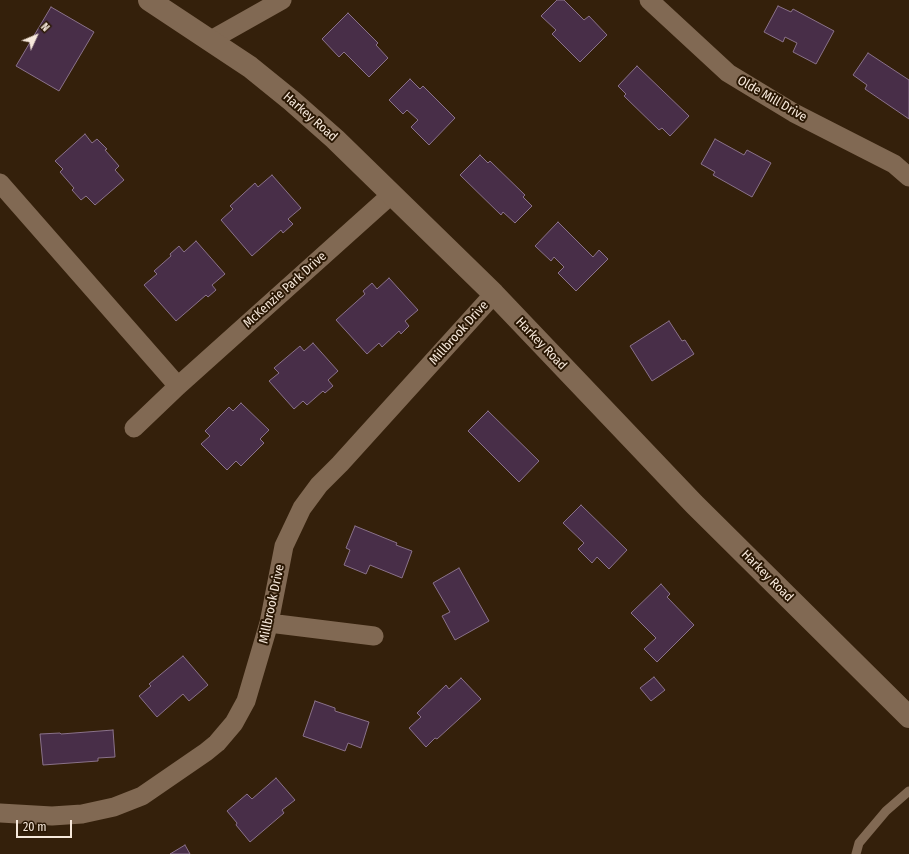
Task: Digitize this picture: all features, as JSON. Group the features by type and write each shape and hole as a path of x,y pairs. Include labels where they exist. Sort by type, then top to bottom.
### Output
{"street":[{"name":"Harkey Road","path":"149,0 250,67 292,101 335,139 494,294 694,504 909,717"},
{"path":"211,40 282,0"},
{"name":"Olde Mill Drive","path":"649,0 728,73 794,113 894,164 909,177"},
{"path":"0,183 178,386"},
{"name":"McKenzie Park Drive","path":"134,428 178,386 392,194"},
{"name":"Millbrook Drive","path":"0,813 52,816 82,814 114,807 142,796 218,743 234,723 246,701 269,624 284,546 302,508 319,485 340,464 494,294"},
{"path":"269,624 374,636"}],"lane":[{"path":"856,854 859,843 886,811 909,791"}],"building":[{"path":"557,0 564,0 584,20 589,16 607,35 580,62 552,34 556,30 541,16"},
{"path":"778,6 791,12 793,9 834,31 816,64 793,52 797,43 785,37 783,42 764,32"},
{"path":"51,7 94,32 59,91 16,66"},
{"path":"348,13 378,43 376,45 388,58 369,77 344,52 339,57 322,39"},
{"path":"868,53 909,80 909,119 865,89 867,85 853,75"},
{"path":"637,66 689,116 670,136 662,128 659,130 624,96 626,94 618,86"},
{"path":"410,79 420,89 423,86 455,118 429,145 411,127 418,120 407,110 403,114 389,100"},
{"path":"85,134 92,143 97,139 107,149 105,150 119,166 115,170 124,180 95,205 86,196 81,200 72,190 74,188 60,172 63,169 55,161"},
{"path":"715,139 744,155 747,150 771,163 752,197 713,175 715,172 701,164"},
{"path":"480,155 488,163 490,161 525,195 523,197 532,206 515,223 503,212 501,215 460,175"},
{"path":"272,175 301,208 288,219 293,224 283,233 281,230 252,256 221,220 233,209 230,206 255,183 258,187"},
{"path":"558,222 593,257 599,250 608,259 576,291 558,273 564,267 554,257 551,261 535,246"},
{"path":"196,241 225,274 212,285 216,290 208,297 206,295 176,321 144,285 157,274 154,271 171,256 170,254 179,246 184,252"},
{"path":"389,278 418,310 405,321 409,326 401,334 399,331 382,347 379,343 367,354 336,320 365,294 363,291 372,283 377,289"},
{"path":"669,321 682,341 685,340 694,354 652,381 630,346"},
{"path":"313,343 338,371 328,380 333,386 325,393 323,391 307,405 303,401 294,409 269,381 279,373 274,368 300,346 304,351"},
{"path":"241,403 269,430 260,439 264,443 241,466 236,461 227,470 201,444 210,436 205,431 229,407 233,411"},
{"path":"488,411 539,461 519,482 468,431"},
{"path":"581,505 627,550 609,569 597,557 592,563 578,549 584,543 563,523"},
{"path":"355,526 397,543 396,545 412,551 402,578 370,565 366,574 344,565 350,550 346,548"},
{"path":"459,568 489,621 455,640 442,616 450,612 433,583"},
{"path":"661,584 670,594 667,597 694,625 657,662 644,649 656,638 631,613"},
{"path":"183,656 208,685 189,701 183,694 157,717 139,696 151,686 149,684"},
{"path":"654,677 665,690 651,701 640,688"},
{"path":"461,678 481,699 437,739 435,738 426,747 409,728 421,717 417,713 446,685 449,689"},
{"path":"315,701 335,708 335,711 369,722 361,748 348,743 345,751 303,736"},
{"path":"113,730 115,757 98,758 98,761 43,765 40,734"},
{"path":"276,778 295,800 282,810 284,813 250,842 227,811 247,794 252,799"},
{"path":"185,845 190,854 170,854"}]}
